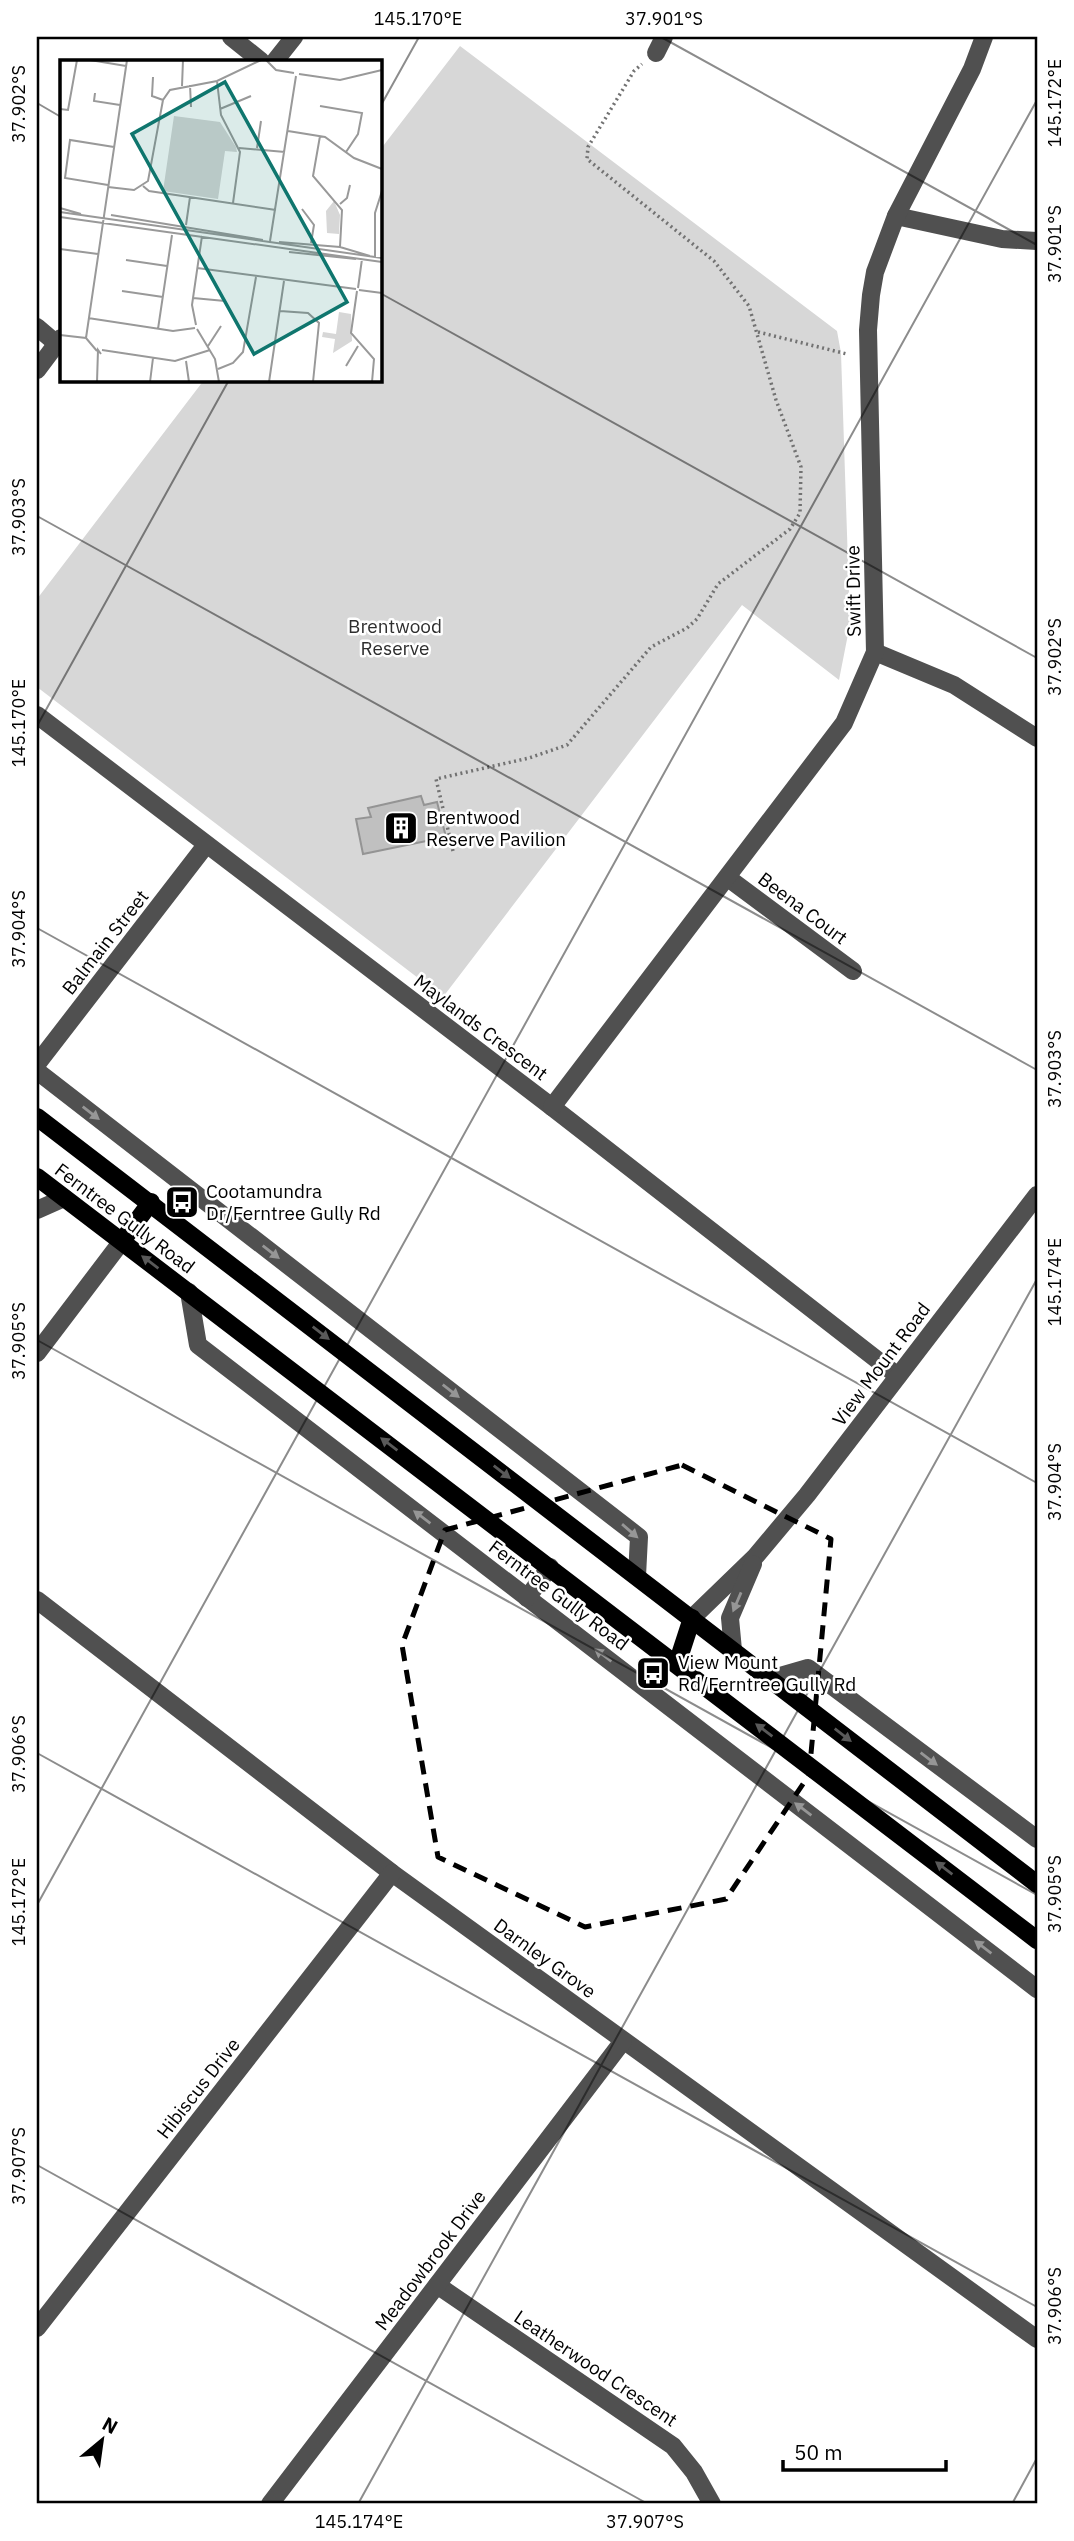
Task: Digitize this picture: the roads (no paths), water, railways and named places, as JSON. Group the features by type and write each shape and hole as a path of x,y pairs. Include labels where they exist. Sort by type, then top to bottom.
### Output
{"main road":[{"name":"Ferntree Gully Road","path":"37,1117 1037,1884"},
{"name":"Ferntree Gully Road","path":"37,1177 1037,1940"},
{"path":"122,1241 151,1202"},
{"path":"677,1664 692,1618"}],"street":[{"path":"231,37 260,60"},
{"path":"276,60 294,37"},
{"name":"Swift Drive","path":"552,1107 844,723 875,652 868,330 875,272 896,216 972,69 985,37"},
{"path":"896,216 1002,239 1037,241"},
{"path":"37,327 59,341 37,370"},
{"path":"875,652 954,685 1037,737"},
{"name":"Maylands Crescent","path":"37,715 552,1107 898,1376"},
{"name":"Balmain Street","path":"37,1064 206,845"},
{"name":"Beena Court","path":"727,878 853,971"},
{"path":"37,1071 639,1537 637,1576"},
{"name":"View Mount Road","path":"692,1618 755,1557 1037,1195"},
{"path":"37,1210 64,1198"},
{"path":"37,1353 122,1241"},
{"name":"Ferntree Gully Road","path":"189,1292 198,1345 1037,1989"},
{"name":"View Mount Road","path":"733,1650 730,1618 755,1557"},
{"path":"527,1598 550,1567"},
{"name":"Darnley Grove","path":"37,1600 392,1873 1037,2339"},
{"path":"770,1679 808,1668 1037,1839"},
{"name":"Hibiscus Drive","path":"37,2329 392,1873"},
{"name":"Meadowbrook Drive","path":"279,2501 623,2041"},
{"name":"Leatherwood Crescent","path":"438,2286 673,2446 712,2504"}],"place":[{"name":"Brentwood Reserve Pavilion","path":"401,828"},
{"name":"Cootamundra Dr/Ferntree Gully Rd","path":"182,1202"},
{"name":"View Mount Rd/Ferntree Gully Rd","path":"653,1673"}],"park label":[{"name":"Brentwood Reserve","path":"395,637"}]}
